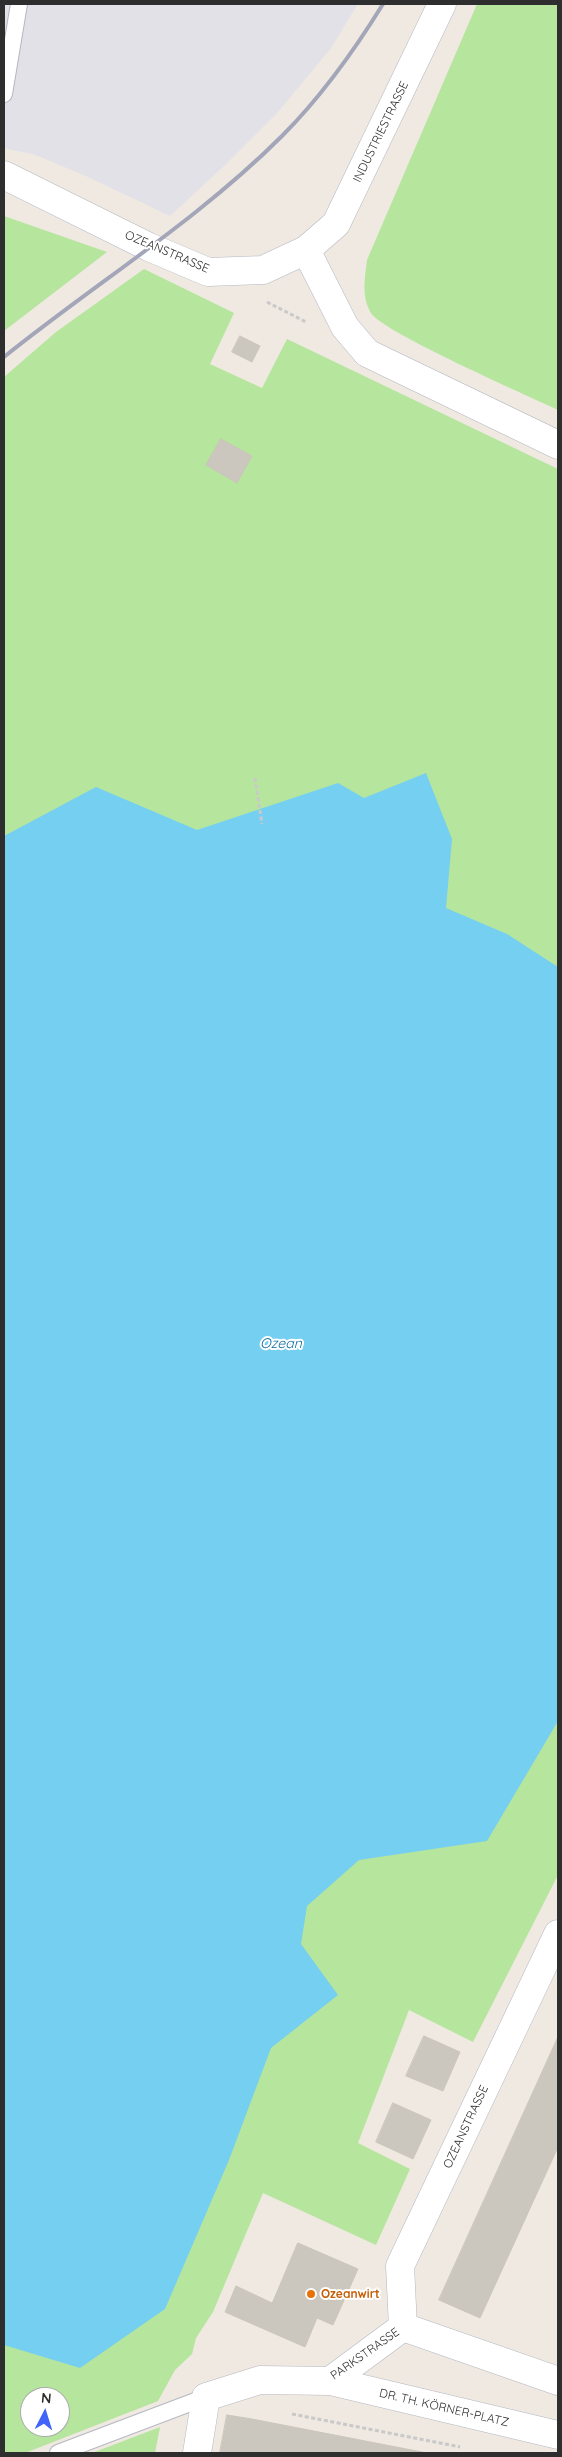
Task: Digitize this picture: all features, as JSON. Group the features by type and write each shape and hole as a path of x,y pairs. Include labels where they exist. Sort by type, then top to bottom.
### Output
{"street":[{"name":"INDUSTRIESTRASSE","path":"306,250 336,224 442,4"},
{"name":"OZEANSTRASSE","path":"4,175 149,247 208,272 264,270 306,250"},
{"path":"306,250 345,327 367,352 558,445"},
{"name":"OZEANSTRASSE","path":"402,2327 400,2266 558,1934"},
{"path":"402,2327 558,2381"},
{"name":"PARKSTRASSE","path":"206,2397 260,2380 330,2381 402,2327"},
{"name":"DR. TH. KÖRNER-PLATZ","path":"330,2381 558,2435"},
{"path":"197,2453 206,2397"}],"lane":[{"path":"4,94 19,4"},
{"path":"58,2453 206,2397"}],"path":[{"path":"261,299 314,326"},
{"path":"255,778 262,824"},
{"path":"282,2412 464,2448"}],"shaded area":[{"path":"4,4 358,4 331,48 278,112 170,216 88,177 36,155 4,148"}],"green space":[{"path":"477,4 558,4 558,410 401,334 381,322 371,313 366,300 364,287 367,260"},
{"path":"4,216 107,252 4,331"},
{"name":"Ozean","path":"144,269 234,313 210,364 262,388 287,339 558,469 558,1875 473,2042 409,2010 358,2143 410,2169 376,2245 263,2193 213,2312 196,2338 192,2354 175,2370 158,2401 70,2435 70,2387 20,2387 20,2437 66,2437 25,2453 4,2453 4,377 56,332"},
{"path":"160,2427 155,2453 92,2453"}],"water":[{"name":"Ozean","path":"426,773 452,839 446,908 507,934 558,967 558,1721 487,1841 359,1860 307,1906 301,1944 338,1995 271,2048 229,2160 165,2309 80,2368 4,2345 4,836 96,787 197,830 338,783 364,798"}],"building":[{"path":"240,336 260,346 252,362 232,352"},
{"path":"221,439 252,456 237,483 206,465"},
{"path":"424,2036 460,2052 443,2091 406,2076"},
{"path":"558,2037 558,2147 480,2318 439,2300"},
{"path":"393,2103 431,2120 413,2159 376,2142"},
{"name":"Ozeanwirt","path":"298,2243 358,2269 333,2325 317,2318 305,2347 225,2312 236,2286 272,2303"},
{"path":"227,2415 252,2419 427,2453 220,2453"}],"railway":[{"path":"4,357 216,196 250,167 282,136 323,89 349,56 383,4"}],"place":[{"name":"Ozeanwirt","path":"311,2294"}]}
